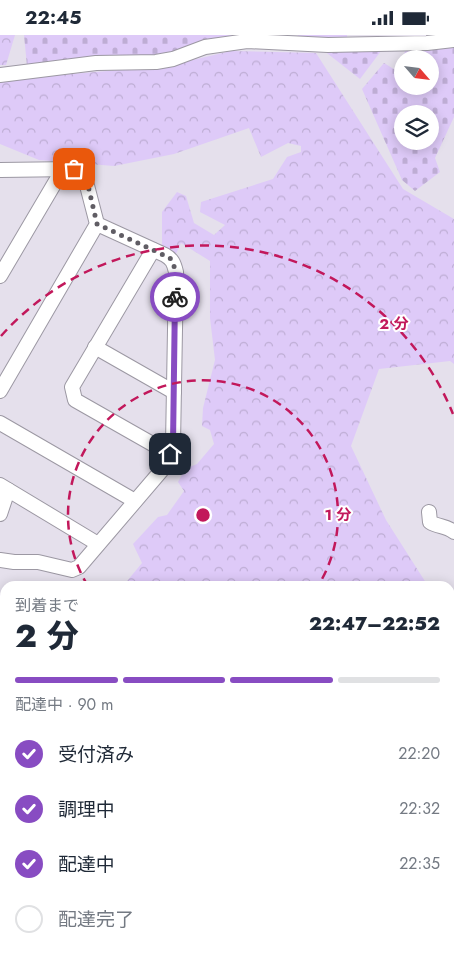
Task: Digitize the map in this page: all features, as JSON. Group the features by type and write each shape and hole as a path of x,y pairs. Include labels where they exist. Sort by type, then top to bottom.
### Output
{"street":[{"path":"0,75 96,63 156,62 172,59 205,47 246,41 328,45 454,41"},
{"path":"0,276 63,169"},
{"path":"0,170 74,169 84,174 97,224 0,391"},
{"path":"0,560 38,562 72,570 79,567 167,464 173,444 175,264 170,258 97,224"},
{"path":"153,250 72,387 75,400 170,454"},
{"path":"95,347 174,392"},
{"path":"0,423 134,501"},
{"path":"0,514 4,488 98,544"},
{"path":"428,512 430,522 436,526 449,528 454,533"}],"green space":[{"path":"0,35 15,35 6,65 0,65"},
{"path":"24,35 242,36 207,39 165,54 27,66"},
{"path":"298,35 347,35 347,40 298,40"},
{"path":"454,45 454,117 439,149 439,105 394,105 394,150 439,150 435,158 440,172 415,191 402,180 362,89 384,63 394,69 394,95 439,95 439,50 406,50"},
{"path":"380,48 381,51 360,79 323,50"},
{"path":"231,51 316,53 403,189 454,219 454,364 450,361 379,369 351,446 386,520 425,581 127,581 142,563 133,544 158,517 167,515 184,491 178,482 185,469 197,464 214,444 210,430 202,426 203,408 215,360 210,318 210,261 181,243 175,256 162,245 162,212 177,192 186,196 194,223 214,235 225,225 200,212 201,202 273,179 287,157 301,152 301,146 288,143 261,157 249,128 174,154 114,166 39,160 0,144 0,80 167,66"}],"way so far":[{"path":"74,169 84,174 87,181 97,224 170,258 175,264 175,297"}],"route":[{"path":"170,454 173,444 175,297"}]}
